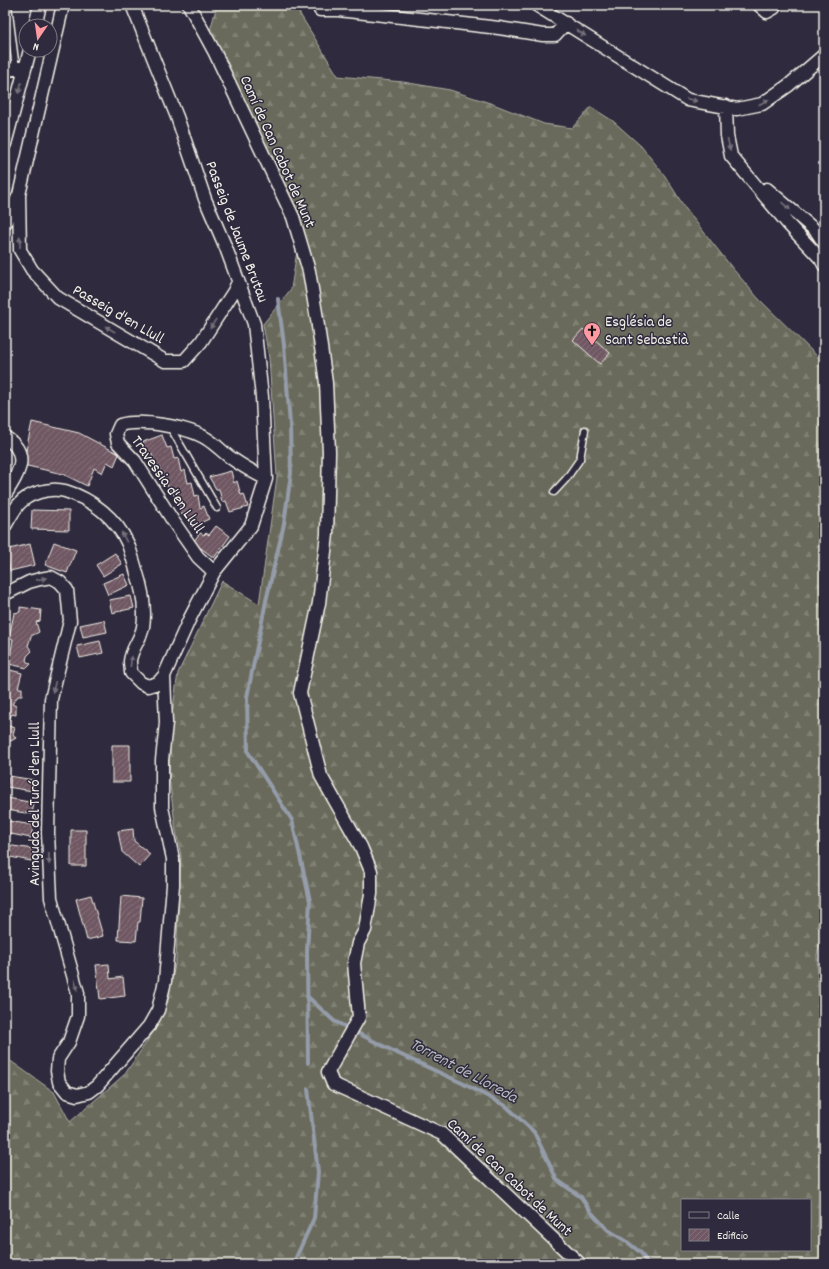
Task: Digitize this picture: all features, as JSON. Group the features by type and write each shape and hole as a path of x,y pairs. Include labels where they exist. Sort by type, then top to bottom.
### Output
{"street":[{"path":"38,18 40,5"},
{"path":"5,223 19,195 63,5"},
{"name":"Passeig de Jaume Brutau","path":"132,5 177,117 205,199 254,324 262,397 266,479"},
{"name":"Camí de Can Cabot de Munt","path":"189,5 215,53 293,217 309,271 326,383 329,452 327,534 319,603 300,693 321,776 361,847 371,871 371,894 364,930 358,943 354,963 359,1018 328,1072 333,1084 442,1134 580,1264"},
{"path":"536,5 688,100 737,109 762,104 789,85 824,55"},
{"path":"759,5 767,12 774,8 774,5"},
{"path":"320,10 338,10 446,22 543,35 555,34 566,23"},
{"path":"5,144 16,69 24,58"},
{"path":"726,106 727,136 732,156 788,224 821,259 824,265"},
{"path":"746,172 816,231 824,243"},
{"name":"Passeig d'en Llull","path":"19,195 20,250 32,270 58,298 165,360 184,361 201,342 234,291 238,282"},
{"name":"Travessia d'en Llull","path":"214,572 198,557 135,461 118,443 116,434 120,425 129,422 144,422 180,428 206,438 233,460 266,479"},
{"path":"5,438 17,447 21,459 15,479 5,495"},
{"name":"Avinguda del Turó d'en Llull","path":"5,592 29,582 51,577 60,582 67,590 70,621 51,699 48,833 51,898 78,993 78,1016 68,1042 58,1059 57,1072 59,1082 67,1092 78,1096 89,1092 97,1086 148,1026 158,1010 165,981 173,885 173,859 162,807 162,760 166,723 164,676 189,620 214,572 251,526 266,479"},
{"path":"5,526 19,505 31,496 47,490 62,490 79,495 95,504 120,530 128,544 141,585 144,608 143,628 130,661 131,673 141,683 148,686 158,683 164,676"}],"lane":[{"path":"8,5 16,69"},
{"path":"170,427 217,508"},
{"path":"554,492 566,479 580,459 585,430"}],"green space":[{"path":"217,5 295,6 338,76 403,82 450,90 493,104 544,124 572,128 591,107 613,121 641,146 665,176 685,208 733,269 758,298 824,363 824,928 817,955 819,993 824,1008 824,1264 5,1264 5,1057 54,1092 70,1122 125,1074 154,1031 168,1001 176,959 181,856 169,778 171,722 178,673 222,581 259,604 277,477 269,358 263,324 291,289 297,251 293,213 226,75 210,31"}],"building":[{"name":"Església de Sant Sebastià","path":"583,329 610,353 600,364 573,340"},
{"path":"32,422 79,433 119,454 114,466 107,462 102,473 94,468 87,486 63,474 23,465"},
{"path":"162,435 167,448 171,447 174,459 178,458 181,472 185,470 188,483 192,482 195,496 198,495 200,508 204,506 209,519 191,527 186,513 182,515 179,503 176,503 173,491 169,491 166,479 162,480 159,466 155,466 152,454 147,456 143,442"},
{"path":"231,471 234,483 237,481 241,495 244,494 248,507 230,512 226,501 222,502 219,489 216,489 209,477"},
{"path":"32,510 69,511 69,530 31,529"},
{"path":"216,526 230,536 214,558 193,542 200,533 204,535 206,533 209,535"},
{"path":"54,542 76,550 67,573 45,565"},
{"path":"30,544 35,565 10,571 5,550"},
{"path":"115,553 122,564 103,576 96,565"},
{"path":"124,574 129,585 108,595 103,583"},
{"path":"131,596 134,608 112,613 109,600"},
{"path":"20,607 41,610 40,621 36,622 39,632 31,636 28,646 32,651 27,656 26,661 31,664 27,668 9,664 13,639 9,638 14,613 20,612"},
{"path":"104,620 107,632 83,637 80,625"},
{"path":"100,641 103,653 80,658 77,646"},
{"path":"6,669 22,673 18,688 22,688 22,696 18,696 12,704 16,706 16,715 12,714 6,725 15,728 13,734 16,738 11,741 5,740 5,691 7,686 5,685"},
{"path":"112,745 130,745 130,782 112,782"},
{"path":"9,776 34,780 33,791 7,787"},
{"path":"8,798 34,803 32,814 6,810"},
{"path":"8,821 33,825 31,838 6,833"},
{"path":"133,829 134,841 150,854 139,867 122,852 118,831"},
{"path":"71,830 86,830 86,866 71,866"},
{"path":"6,845 33,849 31,861 5,856"},
{"path":"91,895 103,936 87,940 76,899"},
{"path":"121,896 142,898 140,922 138,922 136,941 118,940"},
{"path":"109,964 110,979 123,977 125,996 100,999 96,965"}],"waterway":[{"path":"278,299 284,345 290,425 291,473 284,524 266,601 247,697 248,752 292,820 310,901 307,951 308,1063"},
{"name":"Torrent de Lloreda","path":"307,996 334,1021 506,1106 534,1132 557,1180 581,1197 591,1212 608,1230 626,1241 641,1253 648,1264"},
{"path":"293,1264 314,1218 318,1172 308,1089"}],"place":[{"name":"Església de Sant Sebastià","path":"592,346"}]}
